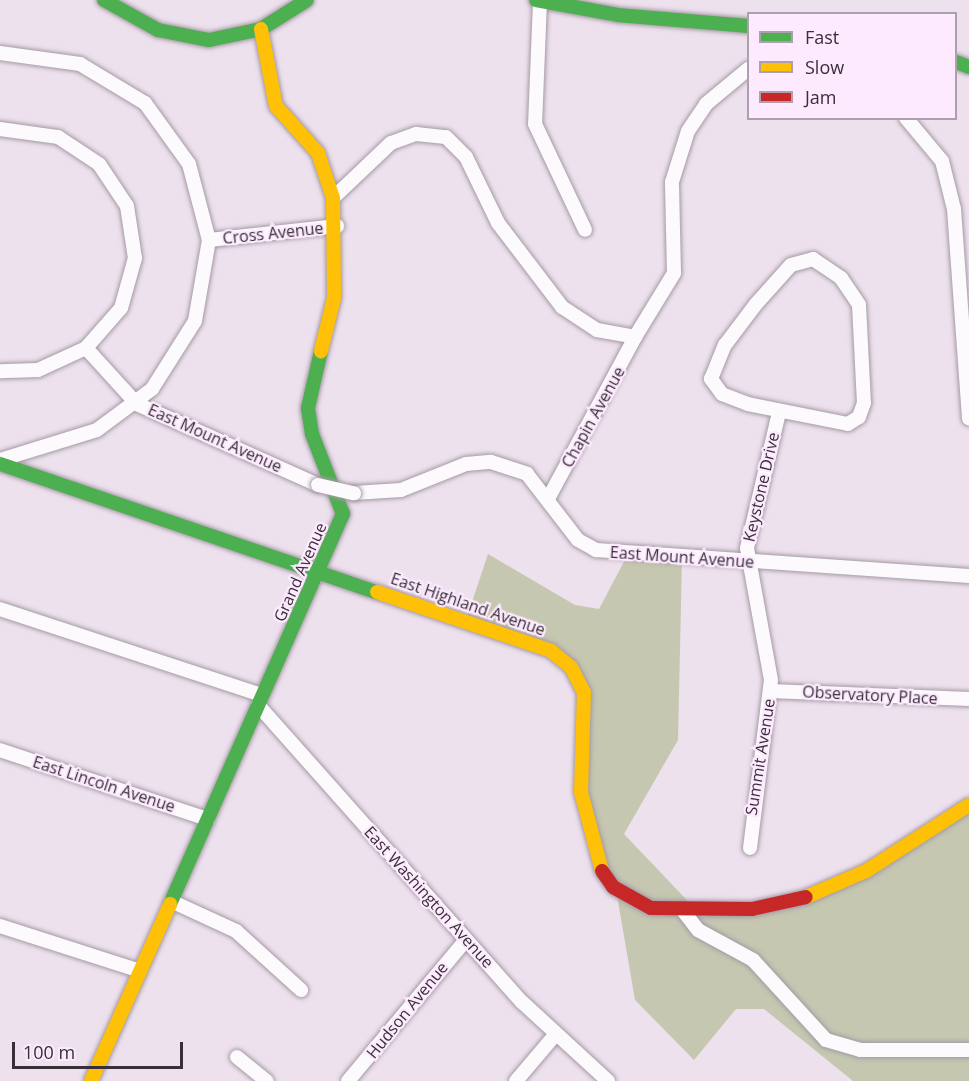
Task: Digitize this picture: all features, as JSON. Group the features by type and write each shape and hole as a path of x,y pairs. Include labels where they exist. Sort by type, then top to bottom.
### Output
{"street":[{"path":"104,0 144,25 183,37 222,39 261,29 307,0"},
{"path":"585,230 535,124 538,1 618,15 747,26"},
{"name":"Grand Avenue","path":"91,1081 343,514 308,416 334,298 337,226 333,198 318,153 276,106 261,29"},
{"path":"0,53 80,64 145,104 189,164 209,240 195,321 175,360 137,404 72,441 0,462"},
{"name":"Chapin Avenue","path":"549,497 635,337 674,273 672,182 688,131 706,104 747,70"},
{"path":"908,120 942,161 954,209 969,418"},
{"path":"0,129 43,132 73,144 110,176 127,206 135,240 130,284 111,323 86,348 38,370 0,371"},
{"path":"333,198 391,143 416,134 446,137 466,157 498,223 562,307 597,330 635,337"},
{"name":"Cross Avenue","path":"209,240 337,226"},
{"name":"Keystone Drive","path":"821,261 841,278 859,305 863,410 848,424 779,413 722,394 713,385 713,368 724,345 780,276 796,262 821,261"},
{"name":"East Mount Avenue","path":"86,348 137,404 318,484 354,493 401,490 482,461 518,469 549,497 578,540 596,550 969,576"},
{"name":"Keystone Drive","path":"749,562 747,548 779,413"},
{"name":"East Highland Avenue","path":"0,462 319,571 485,624 563,659 584,692 581,792 596,863 609,883 632,900 684,912 752,909 817,894 866,871 969,805"},
{"name":"Summit Avenue","path":"749,562 766,632 771,691 750,848"},
{"path":"0,609 260,700"},
{"name":"Observatory Place","path":"771,691 969,699"},
{"name":"East Washington Avenue","path":"260,700 466,940 555,1035 608,1081"},
{"name":"East Lincoln Avenue","path":"0,750 208,819"},
{"path":"171,901 236,931 301,990"},
{"path":"684,912 698,930 753,960 815,1032 837,1045 969,1050"},
{"path":"0,926 140,970"},
{"name":"Hudson Avenue","path":"348,1081 466,940"},
{"path":"516,1081 555,1035"},
{"path":"237,1057 267,1081"}],"green space":[{"path":"488,554 575,605 599,609 627,556 682,559 678,740 624,834 703,917 834,887 969,801 969,1081 853,1081 764,1009 736,1009 694,1060 635,1000 616,890 585,828 579,682 546,645 467,617"}],"traffic: fast":[{"path":"104,0 158,30 209,40 261,29 307,0"},
{"path":"536,0 618,15 747,26"},
{"path":"957,62 969,67"},
{"path":"170,904 343,514 312,434 308,408 321,351"},
{"path":"0,464 377,592"}],"traffic: slow":[{"path":"261,29 276,106 318,153 333,198 334,298 321,351"},
{"path":"377,592 551,651 571,667 584,692 581,792 602,871"},
{"path":"806,897 866,871 969,805"},
{"path":"91,1081 170,904"}],"traffic: jam":[{"path":"602,871 613,887 651,908 752,909 806,897"}]}
